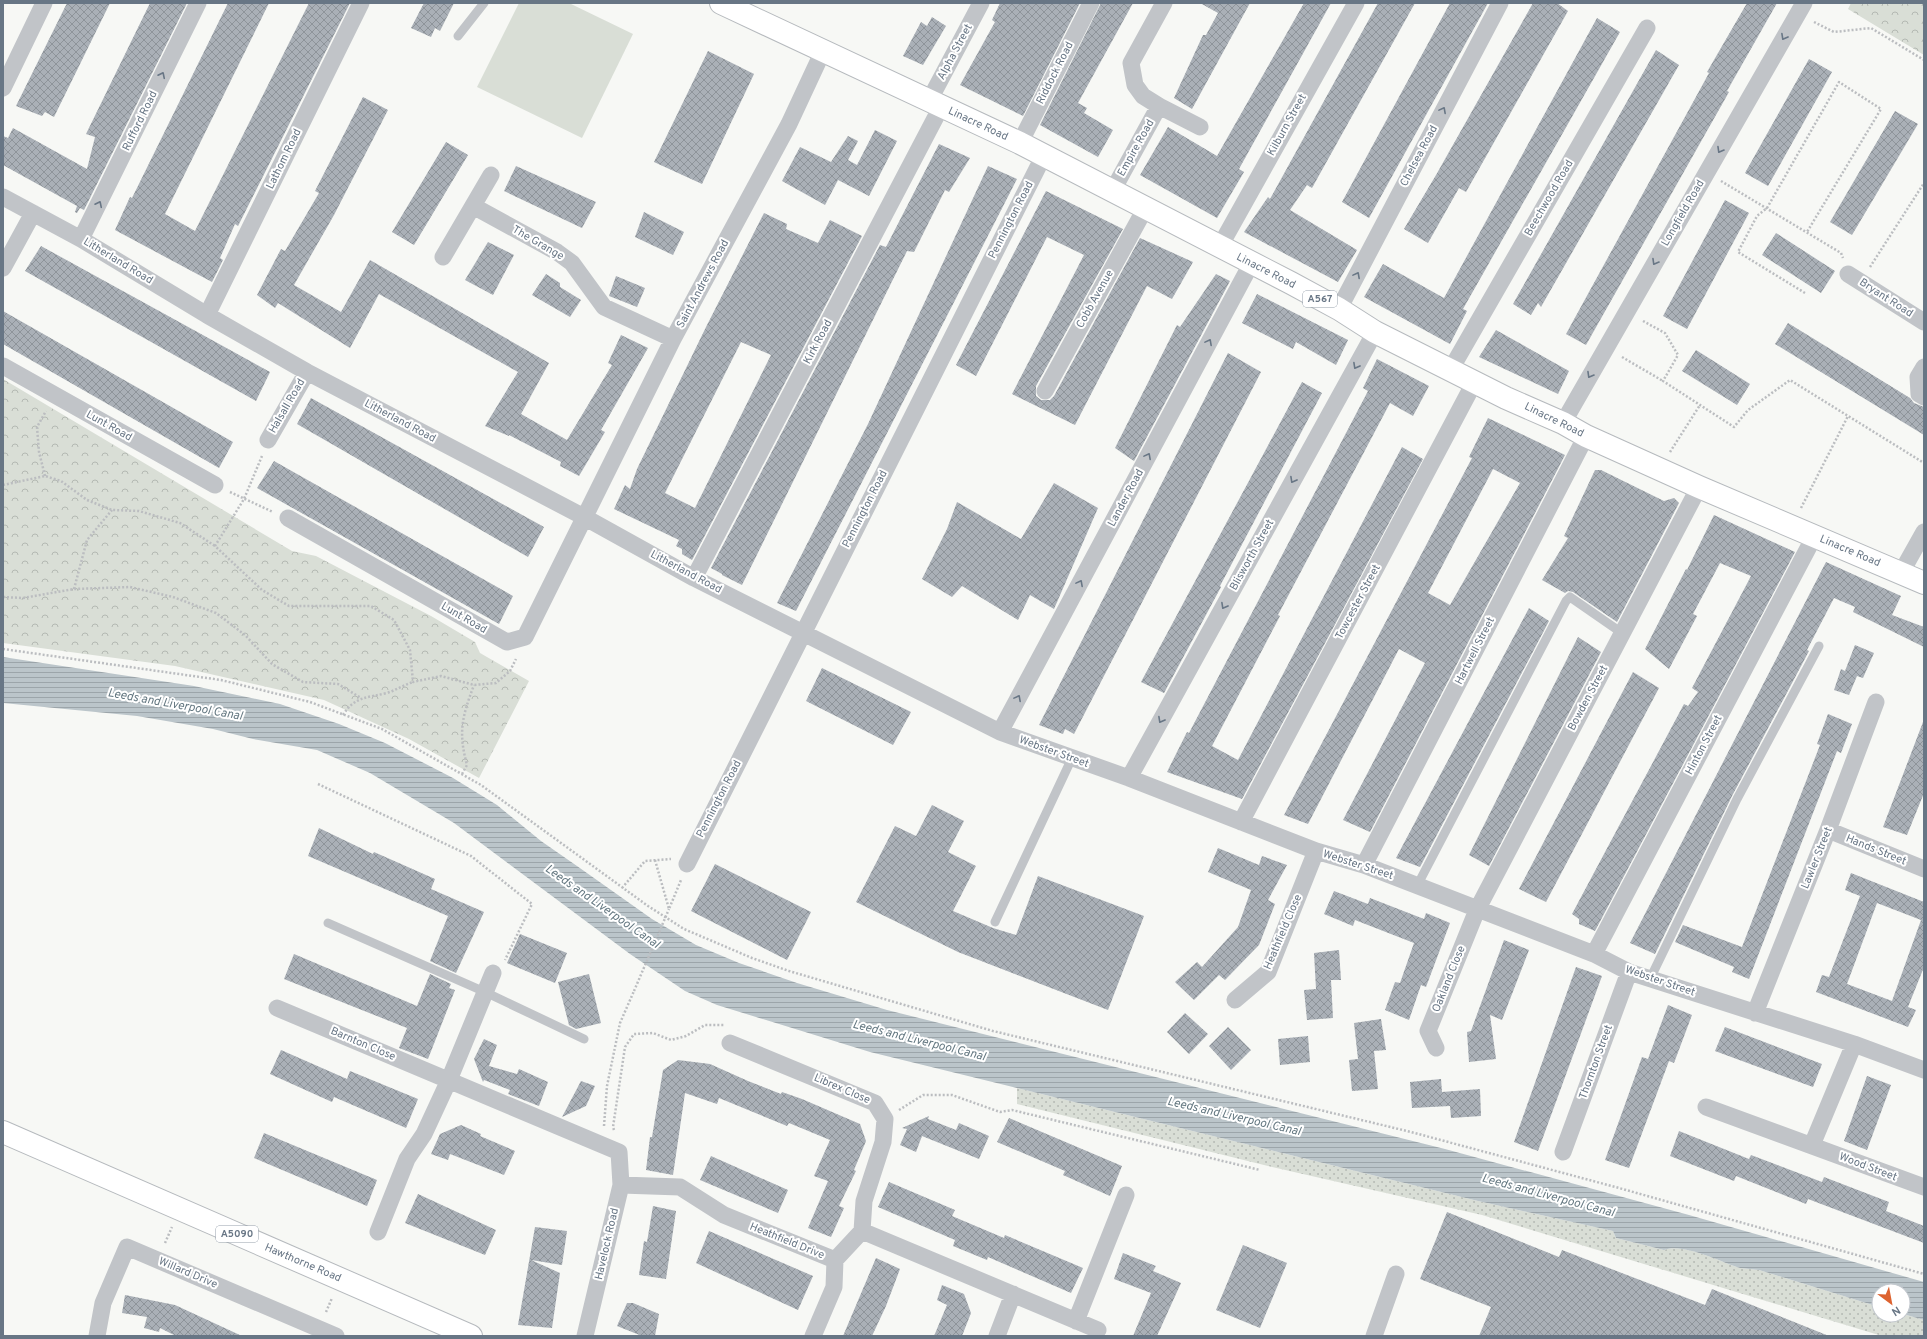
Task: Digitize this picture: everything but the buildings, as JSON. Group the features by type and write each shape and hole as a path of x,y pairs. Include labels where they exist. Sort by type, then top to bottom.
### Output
{"main road":[{"name":"Linacre Road","path":"721,3 1020,143 1146,207 1219,248 1339,309 1374,332 1451,369 1506,398 1563,422 1586,436 1659,469 1924,583"},
{"name":"Hawthorne Road","path":"3,1132 471,1336"}],"street":[{"path":"3,88 44,3"},
{"name":"Rufford Road","path":"81,239 198,3"},
{"name":"Lathom Road","path":"207,315 361,3"},
{"name":"Alpha Street","path":"935,104 981,3"},
{"name":"Riddock Road","path":"1020,143 1090,3"},
{"name":"Empire Road","path":"1164,3 1131,63 1135,85 1143,96 1200,127"},
{"name":"Kilburn Street","path":"1219,248 1356,3"},
{"name":"Chelsea Road","path":"1339,309 1500,3"},
{"name":"Longfield Road","path":"1563,422 1801,8"},
{"name":"Beechwood Road","path":"1451,369 1647,28"},
{"name":"Saint Andrews Road","path":"584,517 673,339 789,124 823,51"},
{"name":"Kirk Road","path":"694,578 935,104"},
{"name":"Empire Road","path":"1113,190 1159,106"},
{"name":"Pennington Road","path":"687,864 1044,156"},
{"path":"443,257 491,174"},
{"name":"Litherland Road","path":"3,197 81,239 207,315 307,372 584,517 694,578 803,632"},
{"name":"The Grange","path":"473,206 557,252 572,263 604,307 673,339"},
{"name":"Cobb Avenue","path":"1045,391 1146,207"},
{"path":"3,268 33,213"},
{"name":"Lander Road","path":"1000,732 1251,264"},
{"name":"Bryant Road","path":"1854,278 1924,322"},
{"name":"Blisworth Street","path":"1130,778 1374,332"},
{"name":"Lunt Road","path":"3,366 215,485"},
{"path":"1924,367 1918,377 1919,394 1924,398"},
{"name":"Halsall Road","path":"268,440 307,372"},
{"name":"Towcester Street","path":"1241,822 1475,381"},
{"name":"Hartwell Street","path":"1364,865 1586,436"},
{"name":"Bowden Street","path":"1477,910 1700,487"},
{"path":"525,637 584,517"},
{"name":"Lunt Road","path":"288,518 507,642 525,637"},
{"path":"1901,573 1924,532"},
{"name":"Hinton Street","path":"1594,954 1815,535"},
{"name":"Webster Street","path":"803,632 1000,732 1130,778 1316,851 1364,865 1594,954 1629,972 1854,1044 1924,1070"},
{"name":"Lawler Street","path":"1755,1013 1828,830 1876,702"},
{"name":"Hands Street","path":"1828,830 1923,865"},
{"name":"Heathfield Close","path":"1234,1000 1268,972 1316,851"},
{"name":"Oakland Close","path":"1436,1048 1428,1031 1477,910"},
{"name":"Thornton Street","path":"1563,1152 1629,972"},
{"path":"378,1232 408,1159 424,1134 449,1080 492,973"},
{"name":"Barnton Close","path":"277,1008 619,1152"},
{"name":"Librex Close","path":"730,1036 875,1103 885,1119"},
{"path":"1812,1145 1854,1044"},
{"name":"Wood Street","path":"1706,1107 1924,1187"},
{"path":"885,1119 883,1142 864,1201 862,1232 1098,1330"},
{"name":"Havelock Road","path":"585,1336 621,1185 619,1152"},
{"name":"Heathfield Drive","path":"621,1185 680,1187 724,1215 835,1260 862,1232"},
{"path":"1076,1321 1126,1195"},
{"name":"Willard Drive","path":"97,1336 103,1303 127,1247 336,1336"},
{"path":"813,1336 834,1288 835,1260"},
{"path":"1374,1336 1396,1274"},
{"path":"997,1336 1013,1294"}],"lane":[{"path":"458,36 484,3"},
{"path":"1417,886 1566,601 1570,597 1622,633"},
{"path":"1650,978 1737,799 1819,646"},
{"path":"995,922 1072,758"},
{"path":"328,923 485,992 584,1039"}],"path":[{"path":"1801,8 1834,32 1871,28 1924,60"},
{"path":"1804,293 1738,252 1757,216 1767,208 1839,82 1881,109 1807,232"},
{"path":"1707,172 1841,253 1854,278 1924,183"},
{"path":"1626,312 1665,333 1678,355 1663,381"},
{"path":"1606,347 1663,381 1734,427 1748,410 1790,380 1924,463"},
{"path":"45,476 39,452 37,427 55,395"},
{"path":"1659,469 1700,405"},
{"path":"1792,526 1848,416"},
{"path":"215,546 244,499 268,440"},
{"path":"3,485 45,476 61,481 86,500 112,510 139,511 180,522 215,546 262,590 288,606 371,606 394,620 410,650 413,682"},
{"path":"215,485 288,518"},
{"path":"74,589 86,540 112,510"},
{"path":"3,597 23,598 74,589 130,587 173,597 216,613 245,634 272,664 303,682 338,684 361,698"},
{"path":"343,715 349,706 361,698 387,693 413,682 441,676 474,685 496,683 510,671 525,637"},
{"path":"3,649 221,680 310,702 382,729 481,785 622,888 684,928 752,958 860,993 993,1031 1411,1132 1619,1188 1924,1274"},
{"path":"462,774 467,766 461,745 462,716 474,685"},
{"path":"318,784 472,856 532,904 501,967 492,973"},
{"path":"602,1145 607,1086 620,1022 687,864 676,858 645,860 622,888"},
{"path":"655,860 669,909"},
{"path":"619,1152 613,1127 625,1047 634,1034 653,1033 671,1040 686,1036 705,1025 724,1025 730,1036"},
{"path":"885,1119 924,1095 952,1095 1000,1112 1012,1110 1260,1170"},
{"path":"157,1260 180,1210"},
{"path":"319,1329 341,1280"}],"green space":[{"path":"519,3 569,3 633,34 582,138 477,87"},
{"path":"1851,3 1924,3 1924,55 1848,9"},
{"path":"3,379 292,551 316,556 431,616 475,642 480,653 529,681 479,778 409,739 324,700 175,666 3,643"},
{"path":"1017,1088 1478,1201 1613,1231 1616,1238 1664,1250 1672,1248 1691,1251 1740,1268 1759,1270 1871,1305 1871,1323 1911,1323 1911,1316 1924,1320 1924,1336 1882,1336 1482,1215 1268,1166 1017,1104"}],"water":[{"name":"Leeds and Liverpool Canal","path":"3,657 194,686 280,704 339,724 385,743 453,778 497,805 541,841 652,919 696,945 739,963 797,983 887,1010 1445,1149 1689,1215 1924,1282 1924,1320 1911,1316 1911,1283 1871,1283 1871,1305 1759,1270 1740,1268 1691,1251 1672,1248 1664,1250 1616,1238 1613,1231 1478,1201 870,1052 717,1005 685,991 630,954 454,823 370,773 317,750 253,739 213,729 137,716 3,703"}]}
